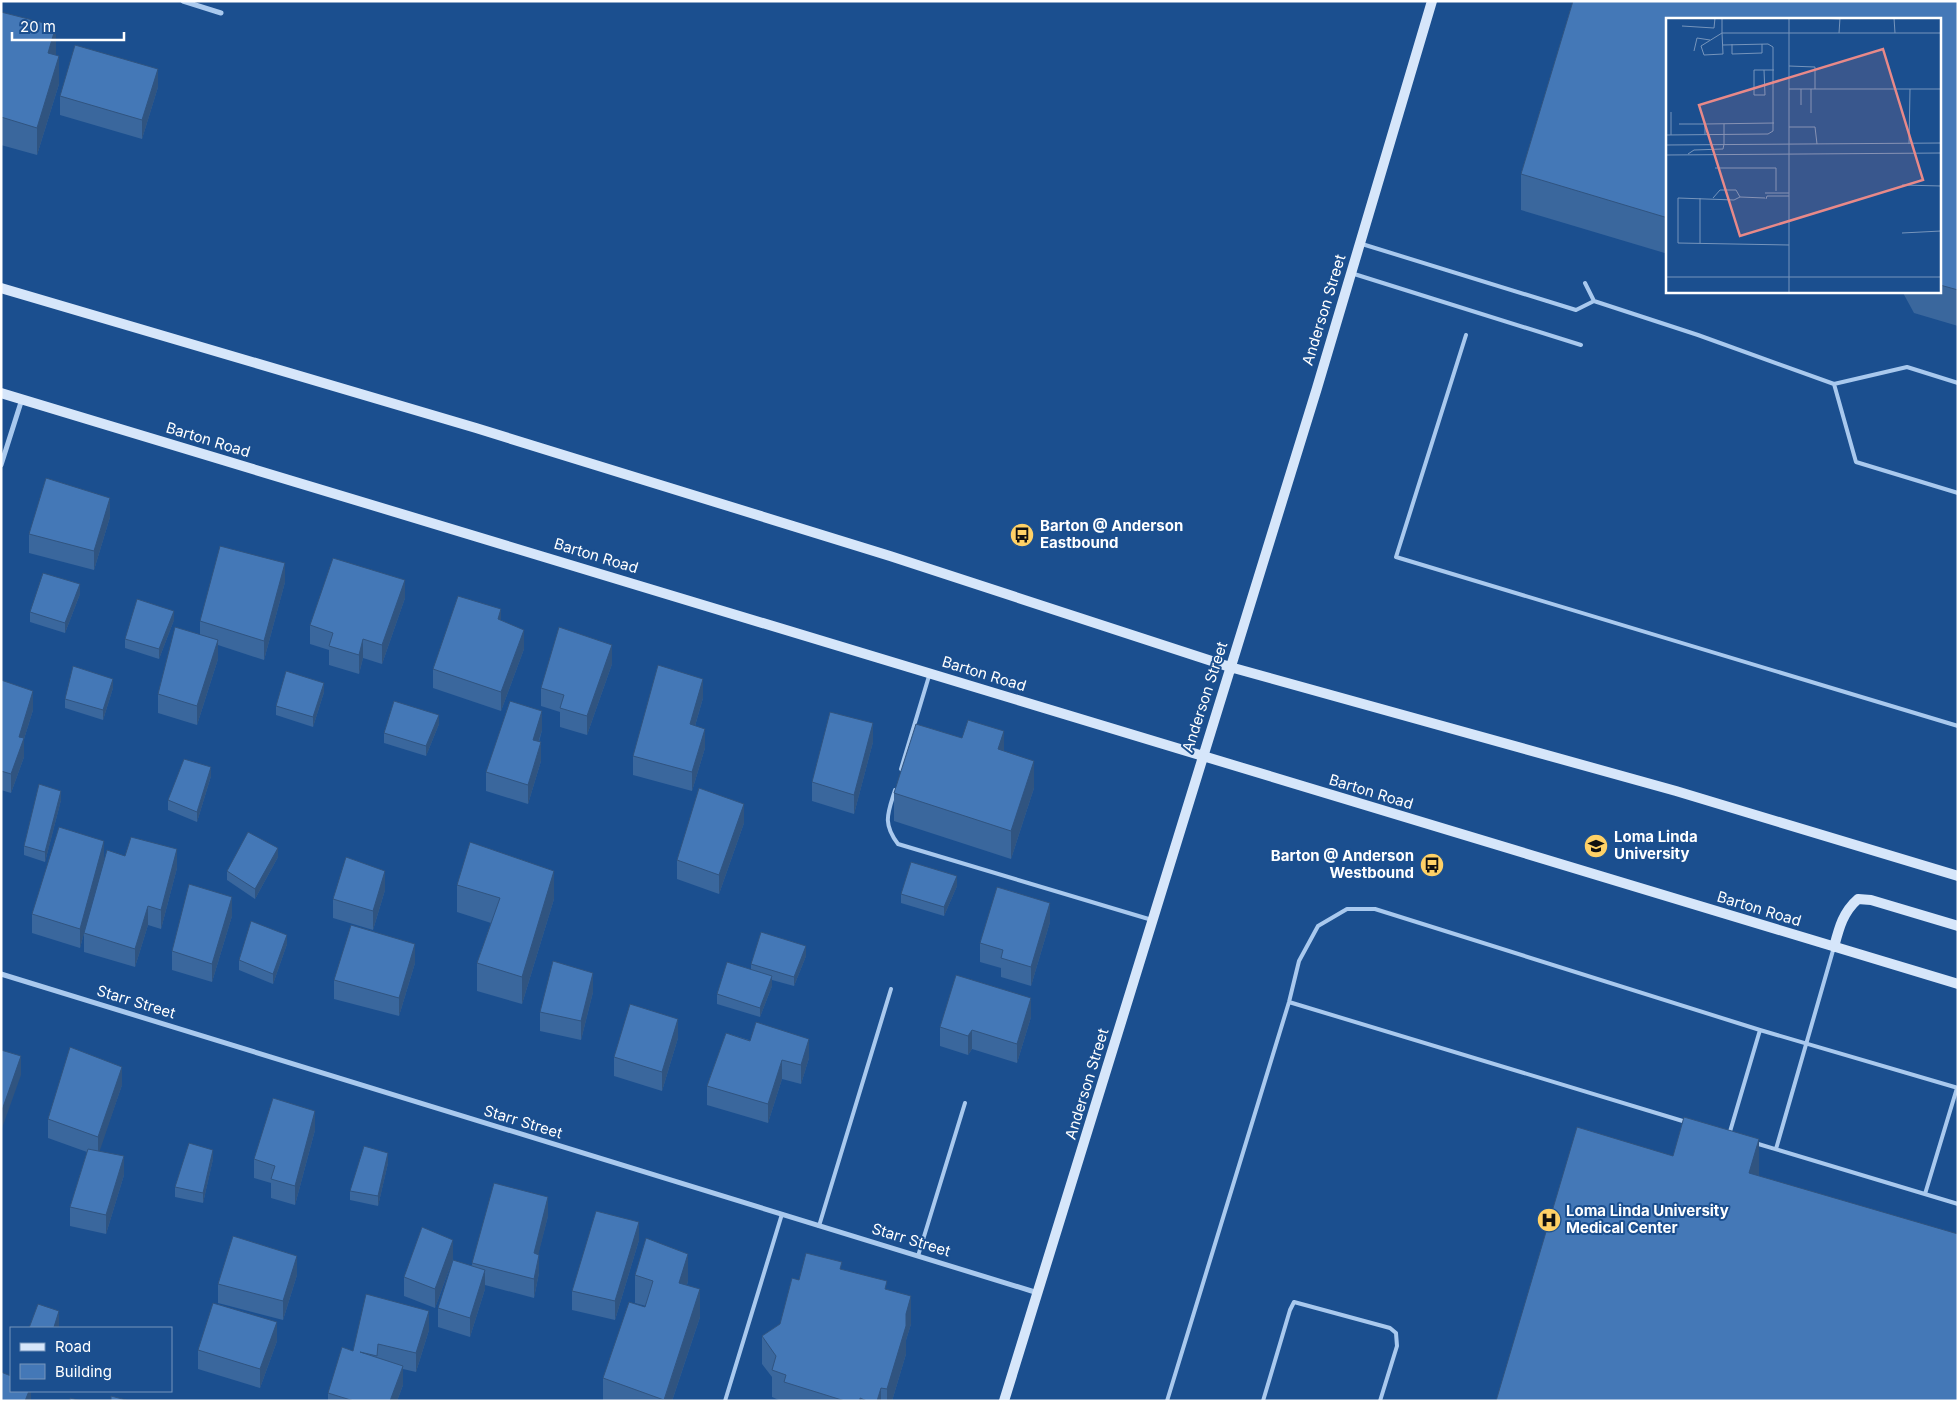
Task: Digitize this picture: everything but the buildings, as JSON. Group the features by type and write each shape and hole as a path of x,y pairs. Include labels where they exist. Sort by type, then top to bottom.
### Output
{"main road":[{"name":"Anderson Street","path":"1004,1401 1352,272 1432,1"},
{"path":"1,288 485,431 880,553 1230,667 1676,791 1958,876"},
{"name":"Barton Road","path":"1,393 1958,984"},
{"path":"1834,947 1841,923 1848,908 1858,899 1871,900 1958,926"}],"street":[{"path":"183,1 221,13"},
{"path":"1,465 22,399"},
{"name":"Starr Street","path":"1,974 1038,1293"}],"lane":[{"path":"1360,243 1576,310 1594,301 1698,335 1834,384 1907,367 1958,383"},
{"path":"1352,272 1581,346"},
{"path":"1585,283 1594,301"},
{"path":"1466,336 1396,557 1958,726"},
{"path":"1834,384 1856,462 1958,493"},
{"path":"900,774 930,673"},
{"path":"897,783 886,820 891,834 898,844 1152,920"},
{"path":"1167,1401 1289,1002 1299,961 1318,926 1347,909 1375,909 1760,1030 1957,1088 1925,1194"},
{"path":"1776,1149 1834,947"},
{"path":"819,1226 891,989"},
{"path":"1289,1002 1690,1123"},
{"path":"1728,1135 1760,1030"},
{"path":"918,1256 965,1103"},
{"path":"1719,1132 1737,1137"},
{"path":"1746,1140 1958,1204"},
{"path":"725,1401 782,1214"},
{"path":"1263,1401 1294,1302 1390,1328 1396,1333 1397,1346 1380,1401"}],"place":[{"name":"Barton @ Anderson Eastbound","path":"1022,535"},
{"name":"Loma Linda University","path":"1596,846"},
{"name":"Barton @ Anderson Westbound","path":"1432,865"},
{"name":"Loma Linda University Medical Center","path":"1549,1220"}]}
